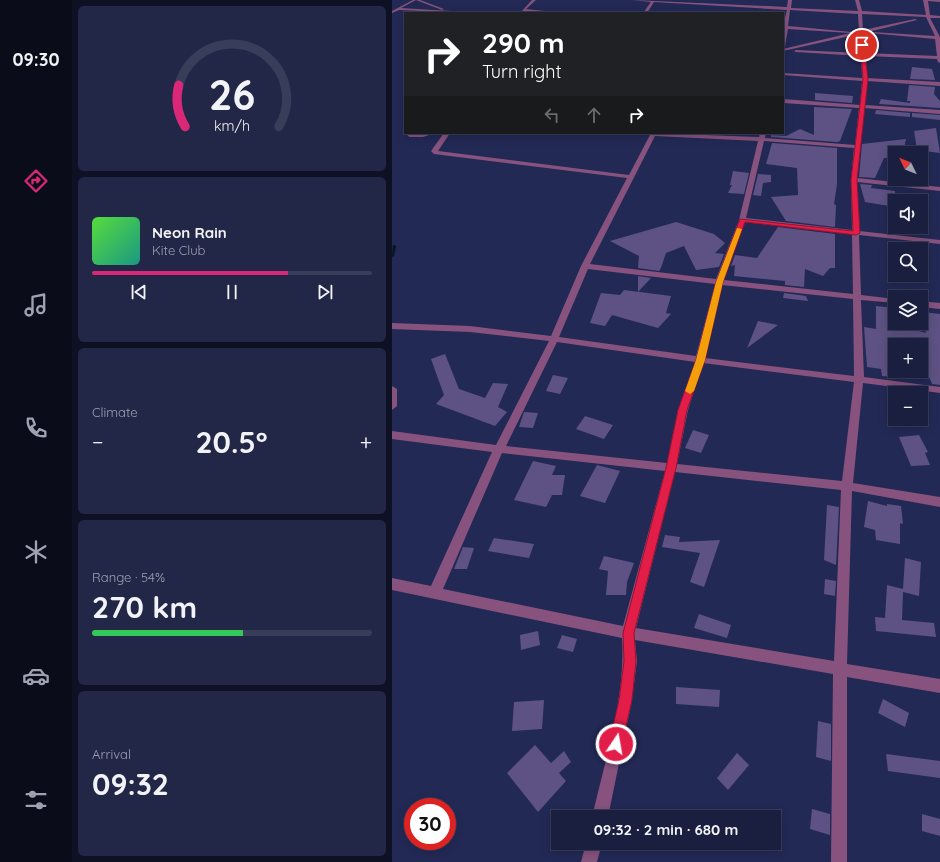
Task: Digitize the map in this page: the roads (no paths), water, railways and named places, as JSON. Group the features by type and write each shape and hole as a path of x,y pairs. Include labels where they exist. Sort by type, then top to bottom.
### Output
{"street":[{"path":"522,12 534,0"},
{"path":"634,0 716,7 789,9 940,18"},
{"path":"716,7 720,0"},
{"path":"790,0 784,27 938,37"},
{"path":"839,862 840,668 847,486 859,380 854,180 865,79 860,13 857,0"},
{"path":"784,51 940,59 938,37 928,17 926,0 940,1"},
{"path":"646,12 653,1"},
{"path":"784,51 940,14"},
{"path":"784,74 940,84"},
{"path":"784,101 940,112"},
{"path":"410,134 424,134"},
{"path":"446,134 434,151 436,153 631,177"},
{"path":"435,592 499,449 554,339 585,266 653,134"},
{"path":"690,134 762,136 858,147"},
{"path":"601,810 625,700 630,661 628,633 671,468 683,410 700,360 719,282 742,220 762,136"},
{"path":"854,180 940,189"},
{"path":"742,220 940,242"},
{"path":"585,266 888,300"},
{"path":"928,305 940,306"},
{"path":"392,326 434,326 554,339 700,360 940,390"},
{"path":"392,388 392,406"},
{"path":"392,435 499,449 847,486 940,502"},
{"path":"392,584 628,633 940,686"},
{"path":"589,862 592,850"}],"lane":[{"path":"392,12 416,0 439,7 446,11"},
{"path":"399,9 467,12"}],"waterway":[{"path":"392,256 394,246"}]}
